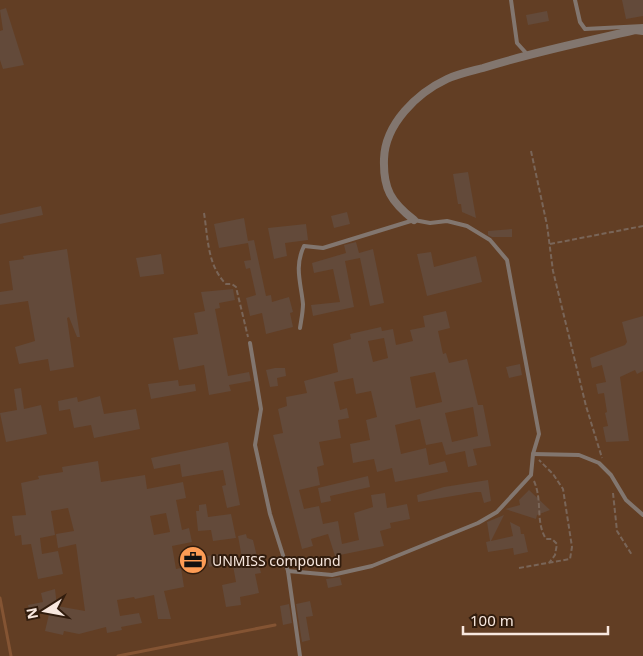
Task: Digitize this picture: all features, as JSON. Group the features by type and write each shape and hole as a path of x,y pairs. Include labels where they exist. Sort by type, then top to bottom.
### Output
{"street":[{"path":"414,220 396,206 384,182 384,156 390,132 404,112 418,100 448,78 526,54 635,30 643,31"}],"lane":[{"path":"511,0 517,44 526,54"},
{"path":"575,0 580,22 586,29 643,26"},
{"path":"288,570 332,575 372,566 478,523 497,512 531,475 533,454 539,434 507,260 490,240 467,226 447,221 430,222 414,220 323,248 304,246 298,258 299,289 303,304 300,328"},
{"path":"250,343 261,409 255,445 270,514 288,570 300,656"},
{"path":"533,454 579,455 599,464 611,475 626,500 643,515"}],"path":[{"path":"531,151 550,244 553,271 567,332 594,434 603,460"},
{"path":"204,213 210,254 214,267 226,284 232,284 236,287 250,343"},
{"path":"550,244 643,226"},
{"path":"519,568 570,559 572,547 563,489 553,474 533,454"},
{"path":"531,475 540,495 539,518 542,533 546,539 552,539 557,544 555,555 549,562"},
{"path":"611,475 617,531 632,554"}],"shaded area":[{"path":"0,0 643,0 643,656 0,656"}],"building":[{"path":"622,0 643,0 643,16 626,19"},
{"path":"6,8 24,65 3,69 0,60 0,31 3,30 0,10"},
{"path":"547,11 549,21 528,25 526,15"},
{"path":"468,172 476,218 462,212 461,204 458,204 453,174"},
{"path":"41,206 43,215 0,224 0,215"},
{"path":"347,212 350,224 334,228 331,216"},
{"path":"244,218 248,241 254,240 266,296 271,295 272,302 289,297 293,312 290,313 293,327 266,334 262,313 250,316 246,298 256,295 250,268 246,269 244,261 251,260 248,243 219,248 214,224"},
{"path":"306,224 308,240 285,243 287,256 274,259 268,228"},
{"path":"512,229 512,237 492,237 488,235 488,231"},
{"path":"356,242 359,253 373,249 384,303 370,306 360,258 345,261 354,307 313,316 311,305 340,302 333,269 314,273 312,263 346,253 344,245"},
{"path":"67,249 80,337 77,337 69,317 67,318 74,367 50,371 48,359 19,364 15,347 35,341 28,301 0,305 0,292 13,290 9,261 24,259 23,256"},
{"path":"431,252 434,267 476,256 482,282 427,296 417,254"},
{"path":"161,254 164,274 140,277 136,258"},
{"path":"233,289 235,300 219,303 220,308 215,309 228,376 249,372 251,381 229,385 231,391 209,395 204,365 179,370 173,338 198,334 194,313 205,311 201,292"},
{"path":"446,311 450,328 438,331 443,354 446,353 449,363 467,359 478,405 483,405 491,446 473,449 477,465 468,467 465,451 446,455 442,442 426,445 420,419 395,425 401,454 426,448 429,465 445,461 448,472 395,482 392,468 377,472 374,459 353,463 350,444 370,440 366,420 377,417 371,391 356,394 353,378 334,382 340,410 347,408 349,418 338,420 341,438 319,442 324,465 317,467 320,485 299,490 304,509 319,506 323,524 338,521 342,544 359,540 354,513 373,507 371,495 385,493 387,508 407,504 410,519 390,523 391,528 380,531 384,546 335,556 328,534 311,539 313,546 302,549 273,435 283,433 278,409 287,406 286,397 307,393 304,381 338,372 333,344 351,339 350,334 381,327 382,331 393,329 396,345 413,341 410,330 425,327 423,316","holes":["384,338 388,358 373,362 368,341","435,372 442,402 416,408 410,377","473,407 478,436 452,442 445,413"]},
{"path":"643,316 643,371 637,374 635,370 620,377 629,441 606,442 603,427 608,426 604,393 598,394 596,384 606,382 602,365 592,368 590,358 625,345 627,342 622,322"},
{"path":"520,364 522,375 509,378 506,367"},
{"path":"285,368 286,376 277,378 278,386 270,387 266,370"},
{"path":"178,380 179,386 195,384 196,391 151,399 148,384"},
{"path":"21,388 24,409 41,405 47,434 6,442 0,413 17,410 14,389"},
{"path":"100,396 104,414 136,409 140,429 94,438 91,425 74,428 70,409 59,411 58,401 77,397 78,402"},
{"path":"228,442 240,505 227,508 222,486 226,485 223,470 182,477 180,464 154,469 151,458"},
{"path":"98,461 101,482 145,475 147,489 183,482 186,498 176,500 182,530 189,528 192,542 172,546 176,569 181,568 184,587 164,591 171,619 158,619 154,595 117,600 120,616 139,613 142,623 121,627 122,630 107,633 106,627 79,634 64,631 63,635 45,631 50,610 30,613 28,605 43,602 41,593 55,589 57,606 85,611 76,544 58,548 56,534 74,531 68,508 51,511 55,535 40,538 42,554 58,551 63,574 38,579 31,544 22,545 21,535 15,536 12,516 26,515 21,483 39,479 38,476 63,472 62,467","holes":["166,513 170,532 154,535 150,516"]},
{"path":"368,476 370,487 330,496 331,501 321,503 318,488"},
{"path":"488,480 491,501 484,503 481,492 476,492 418,502 417,495 444,487"},
{"path":"529,490 550,510 537,515 536,519 505,509 520,505 519,500"},
{"path":"206,504 208,517 231,514 236,538 213,541 211,530 198,531 196,511 199,511 199,505"},
{"path":"504,515 491,541 513,536 510,522 520,527 521,534 524,534 528,552 514,555 513,548 488,552 486,542 490,541 487,522"},
{"path":"246,534 247,538 253,540 261,573 255,574 259,593 240,597 241,605 226,607 222,585 236,582 232,560 242,558 238,536"},
{"path":"220,554 222,565 209,567 207,556"},
{"path":"340,577 342,585 328,588 326,579"},
{"path":"310,601 313,616 306,617 310,640 302,642 296,604"},
{"path":"289,604 292,623 283,625 280,606"}],"waterway":[{"path":"0,598 11,656"},
{"path":"118,656 275,625"}],"place":[{"name":"UNMISS compound","path":"193,560"}]}
